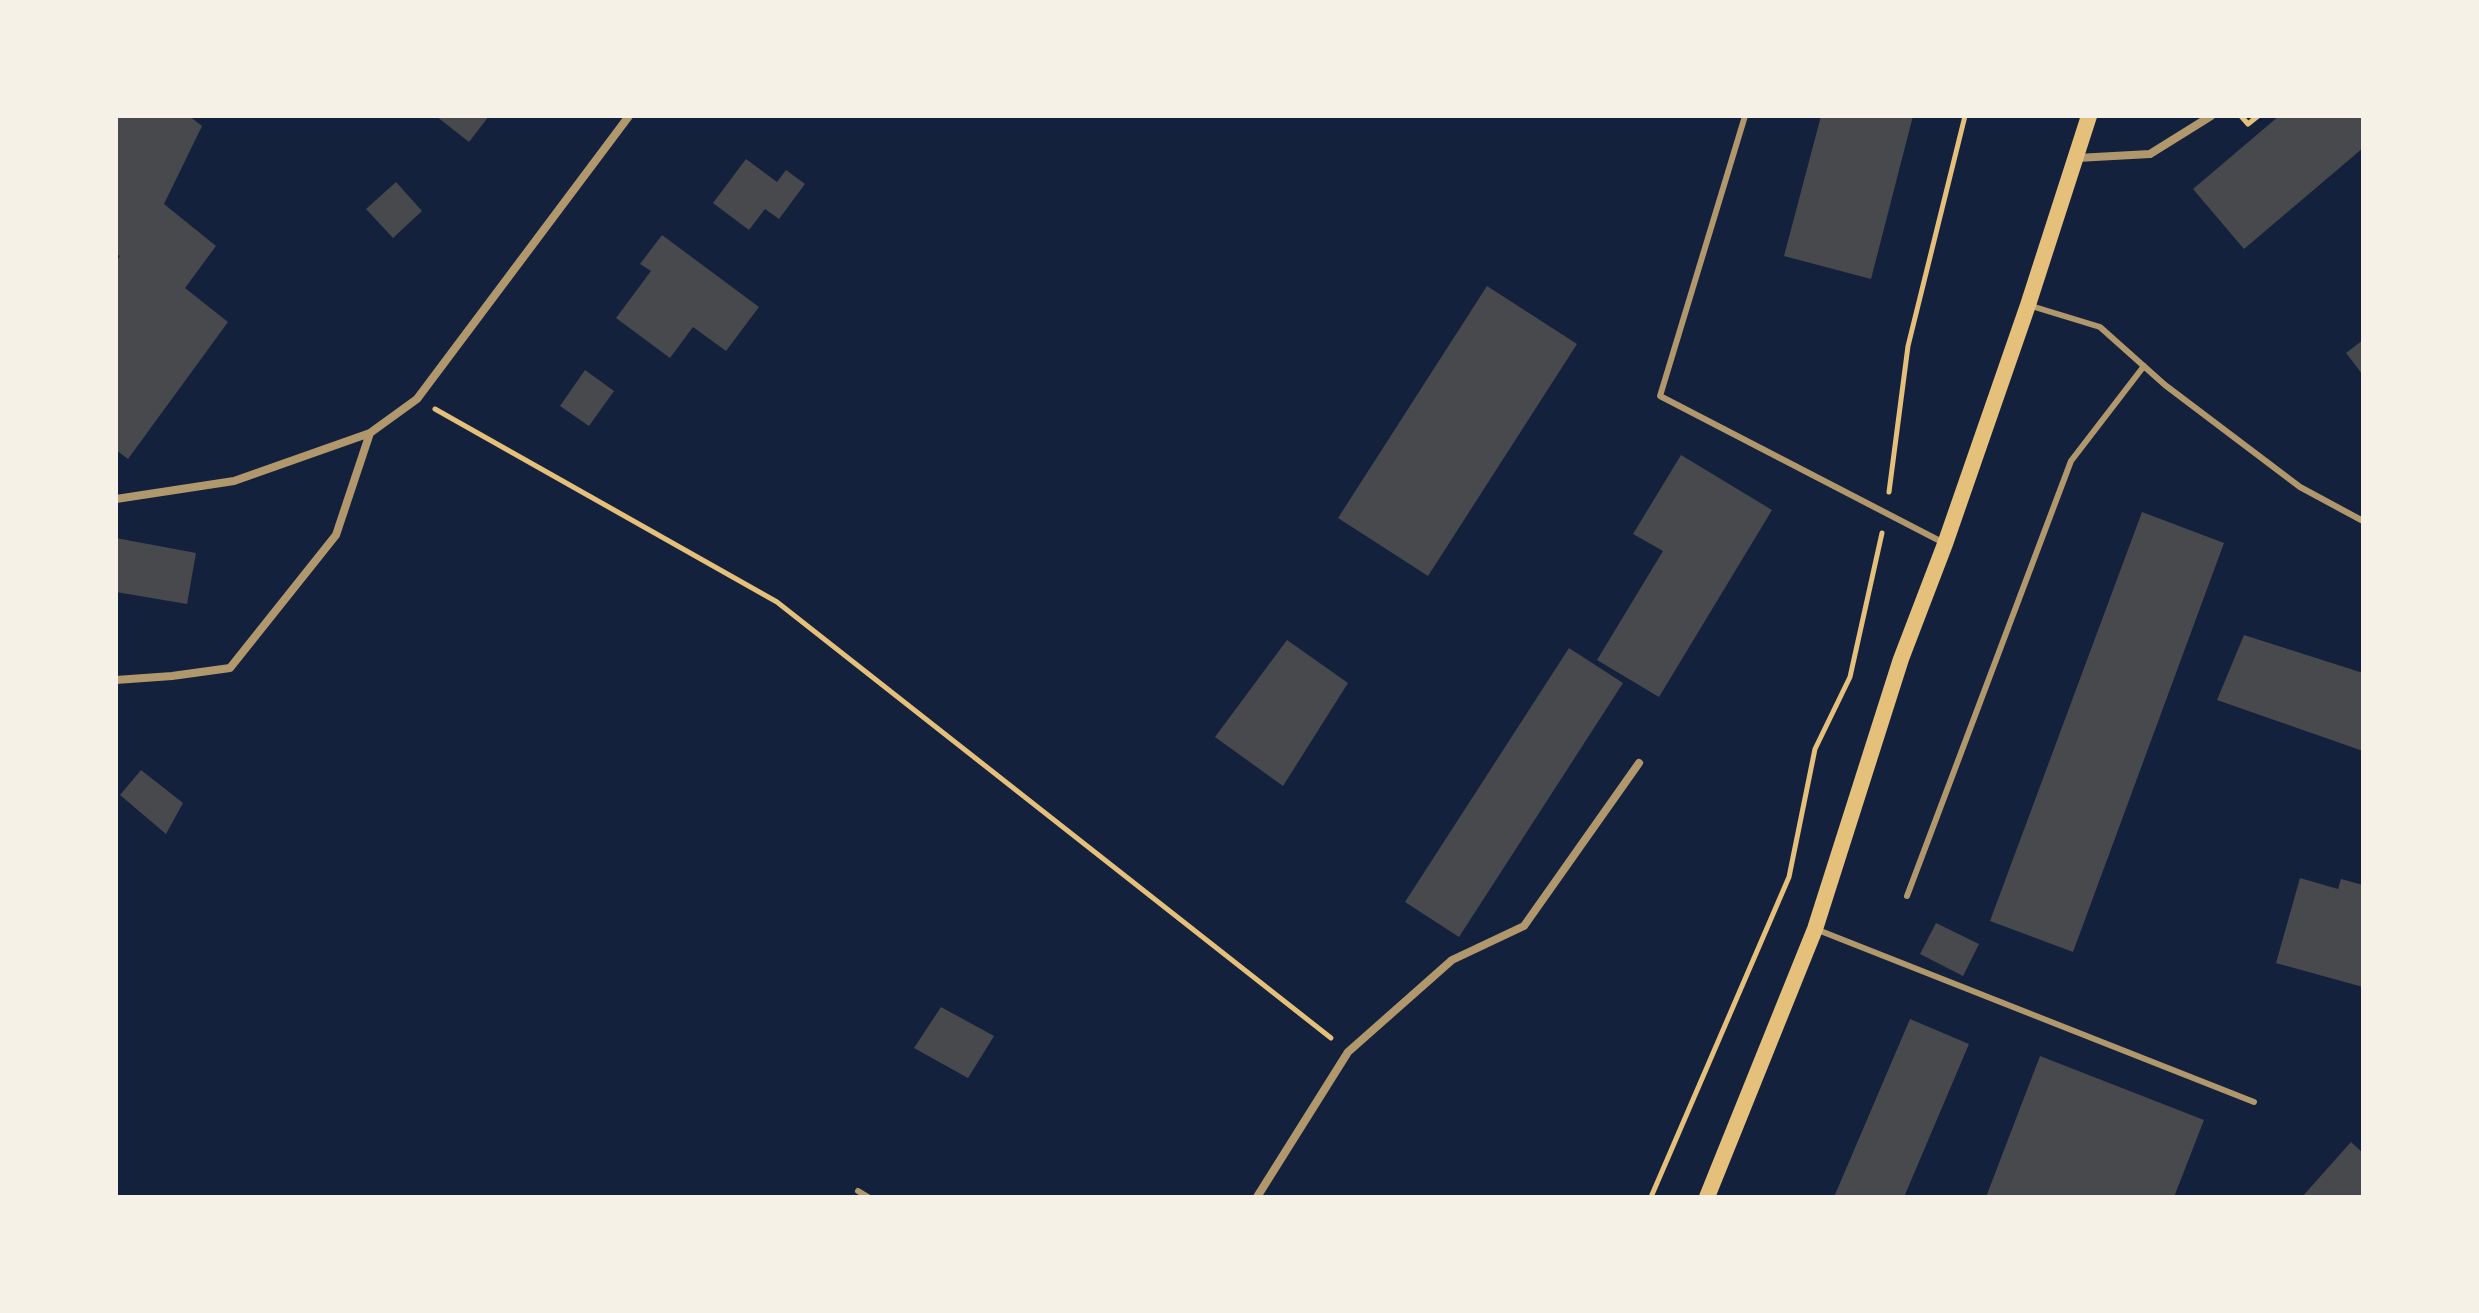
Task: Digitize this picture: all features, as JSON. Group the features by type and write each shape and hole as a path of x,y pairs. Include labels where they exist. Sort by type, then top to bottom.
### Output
{"main road":[{"path":"1707,1197 1815,929 1901,659 1945,544 2028,305 2089,116"}],"street":[{"path":"116,499 234,481 370,433 417,399 629,116"},
{"path":"2076,158 2150,154 2211,116"},
{"path":"116,680 230,668 336,535 370,433"},
{"path":"1257,1197 1348,1052 1452,960 1524,926 1639,763"}],"lane":[{"path":"1745,116 1660,396 1945,544"},
{"path":"2028,305 2100,327 2144,366 2300,487 2363,521"},
{"path":"1907,896 2071,461 2144,366"},
{"path":"1815,929 2254,1102"},
{"path":"858,1191 868,1197"}],"path":[{"path":"1651,1197 1789,877 1815,749 1850,677 1887,514 1908,346 1965,116"},
{"path":"2241,116 2248,124 2258,116"},
{"path":"417,399 777,602 1348,1052"}],"building":[{"path":"116,116 189,116 202,126 164,204 216,246 185,288 228,322 128,459 116,450 116,261 120,256 116,254"},
{"path":"436,116 489,116 469,142"},
{"path":"1821,116 1913,116 1871,279 1784,256"},
{"path":"2279,116 2363,116 2363,148 2244,249 2193,189"},
{"path":"746,159 777,182 786,170 805,184 779,219 765,209 749,230 713,203"},
{"path":"396,182 422,211 393,238 366,209"},
{"path":"662,235 759,307 726,351 693,327 670,358 616,318 651,271 640,264"},
{"path":"1487,286 1577,344 1428,576 1338,518"},
{"path":"2363,340 2363,375 2346,353"},
{"path":"585,370 614,391 589,426 560,406"},
{"path":"1681,455 1772,510 1659,697 1597,660 1663,551 1633,534"},
{"path":"2142,512 2224,543 2073,952 1990,921"},
{"path":"116,538 196,553 187,604 116,592"},
{"path":"2244,635 2363,673 2363,751 2217,700"},
{"path":"1287,640 1348,683 1283,786 1215,737"},
{"path":"1569,648 1623,683 1459,937 1405,902"},
{"path":"141,770 183,803 166,834 120,795"},
{"path":"2300,878 2338,889 2341,879 2363,885 2363,987 2276,963"},
{"path":"1936,923 1979,944 1963,976 1920,954"},
{"path":"941,1007 994,1036 968,1078 914,1048"},
{"path":"1910,1019 1969,1044 1904,1197 1834,1197"},
{"path":"2040,1056 2204,1120 2174,1197 1986,1197"},
{"path":"2351,1142 2363,1153 2363,1197 2302,1197"}]}
